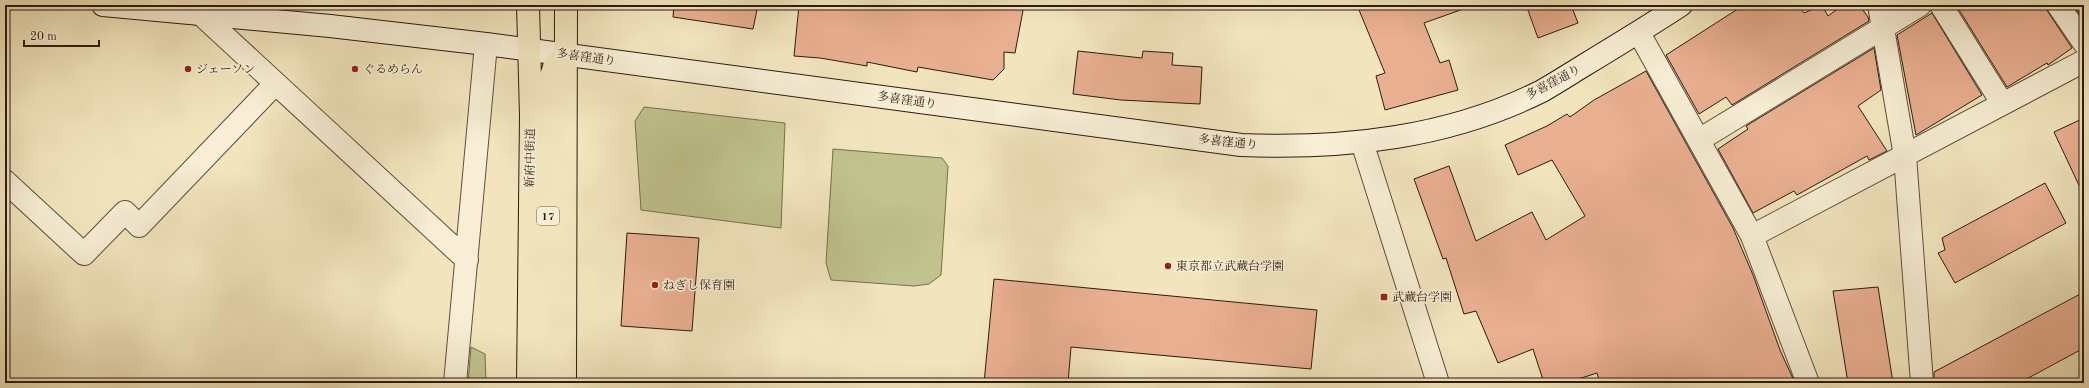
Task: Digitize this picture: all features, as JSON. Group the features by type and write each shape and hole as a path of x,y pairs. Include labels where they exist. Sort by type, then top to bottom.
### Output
{"main road":[{"name":"新府中街道","path":"528,5 531,116 528,383"},
{"name":"17","path":"565,383 566,5"},
{"name":"新府中街道","path":"549,383 549,83 554,67 566,54"}],"street":[{"name":"多喜窪通り","path":"104,5 196,9 530,49 1242,145 1292,147 1362,142 1419,133 1492,112 1542,91 1639,33 1681,5"},
{"path":"1879,5 1905,156 1922,383"},
{"path":"1699,140 1920,5"},
{"path":"1942,5 2002,103"},
{"path":"2058,5 2084,43"},
{"path":"196,9 275,84 467,260"},
{"path":"1639,33 1752,236 1808,383"},
{"path":"455,383 486,44"},
{"path":"1752,236 2084,61"},
{"path":"5,181 84,254 125,212 138,226 275,84"},
{"path":"1362,142 1438,383"}],"green space":[{"path":"644,107 785,123 781,228 641,210 635,121"},
{"path":"833,149 942,158 948,166 941,275 929,284 914,286 831,280 826,263"},
{"path":"471,347 485,354 486,383 468,383"}],"building":[{"path":"674,5 758,5 753,29 673,17"},
{"path":"799,5 1024,5 1015,53 1004,52 1004,69 993,80 918,67 917,72 867,62 867,66 820,58 794,56"},
{"path":"1357,5 1465,5 1466,8 1424,23 1440,63 1449,60 1458,90 1385,110 1376,76 1385,73"},
{"path":"1526,5 1571,5 1578,23 1538,38"},
{"path":"1744,5 1798,5 1804,13 1822,5 1828,16 1843,5 1859,5 1868,17 1869,21 1732,105 1726,97 1699,114 1666,55"},
{"path":"1956,5 2046,5 2048,12 2072,48 2048,65 2047,63 2007,87"},
{"path":"2073,5 2084,5 2084,21"},
{"path":"1932,13 1982,95 1916,135 1897,35"},
{"path":"1874,48 1881,90 1858,106 1887,151 1869,160 1867,156 1797,195 1794,191 1753,213 1718,149 1748,129 1746,126"},
{"path":"1078,51 1142,58 1143,51 1173,53 1172,65 1202,67 1200,104 1121,100 1073,94"},
{"path":"1646,71 1733,228 1753,275 1780,350 1795,383 1600,383 1597,373 1566,383 1544,383 1533,349 1498,363 1476,311 1464,314 1446,258 1443,259 1414,179 1449,166 1476,241 1532,212 1546,240 1585,216 1552,160 1518,175 1505,145 1547,126 1567,114 1570,117 1594,100"},
{"path":"2084,118 2084,196 2054,132"},
{"path":"2045,183 2066,223 1955,283 1938,253 1945,250 1942,238"},
{"path":"627,233 699,238 692,331 621,326"},
{"path":"994,279 1317,310 1311,369 1071,347 1068,383 984,383"},
{"path":"1878,287 1893,383 1848,383 1833,291"},
{"path":"2084,292 2084,348 2019,383 1934,383 1934,372"}],"place":[{"name":"ジェーソン","path":"188,69"},
{"name":"ぐるめらん","path":"355,69"},
{"name":"東京都立武蔵台学園","path":"1168,266"},
{"name":"ねぎし保育園","path":"655,285"},
{"name":"武蔵台学園","path":"1384,297"}]}
